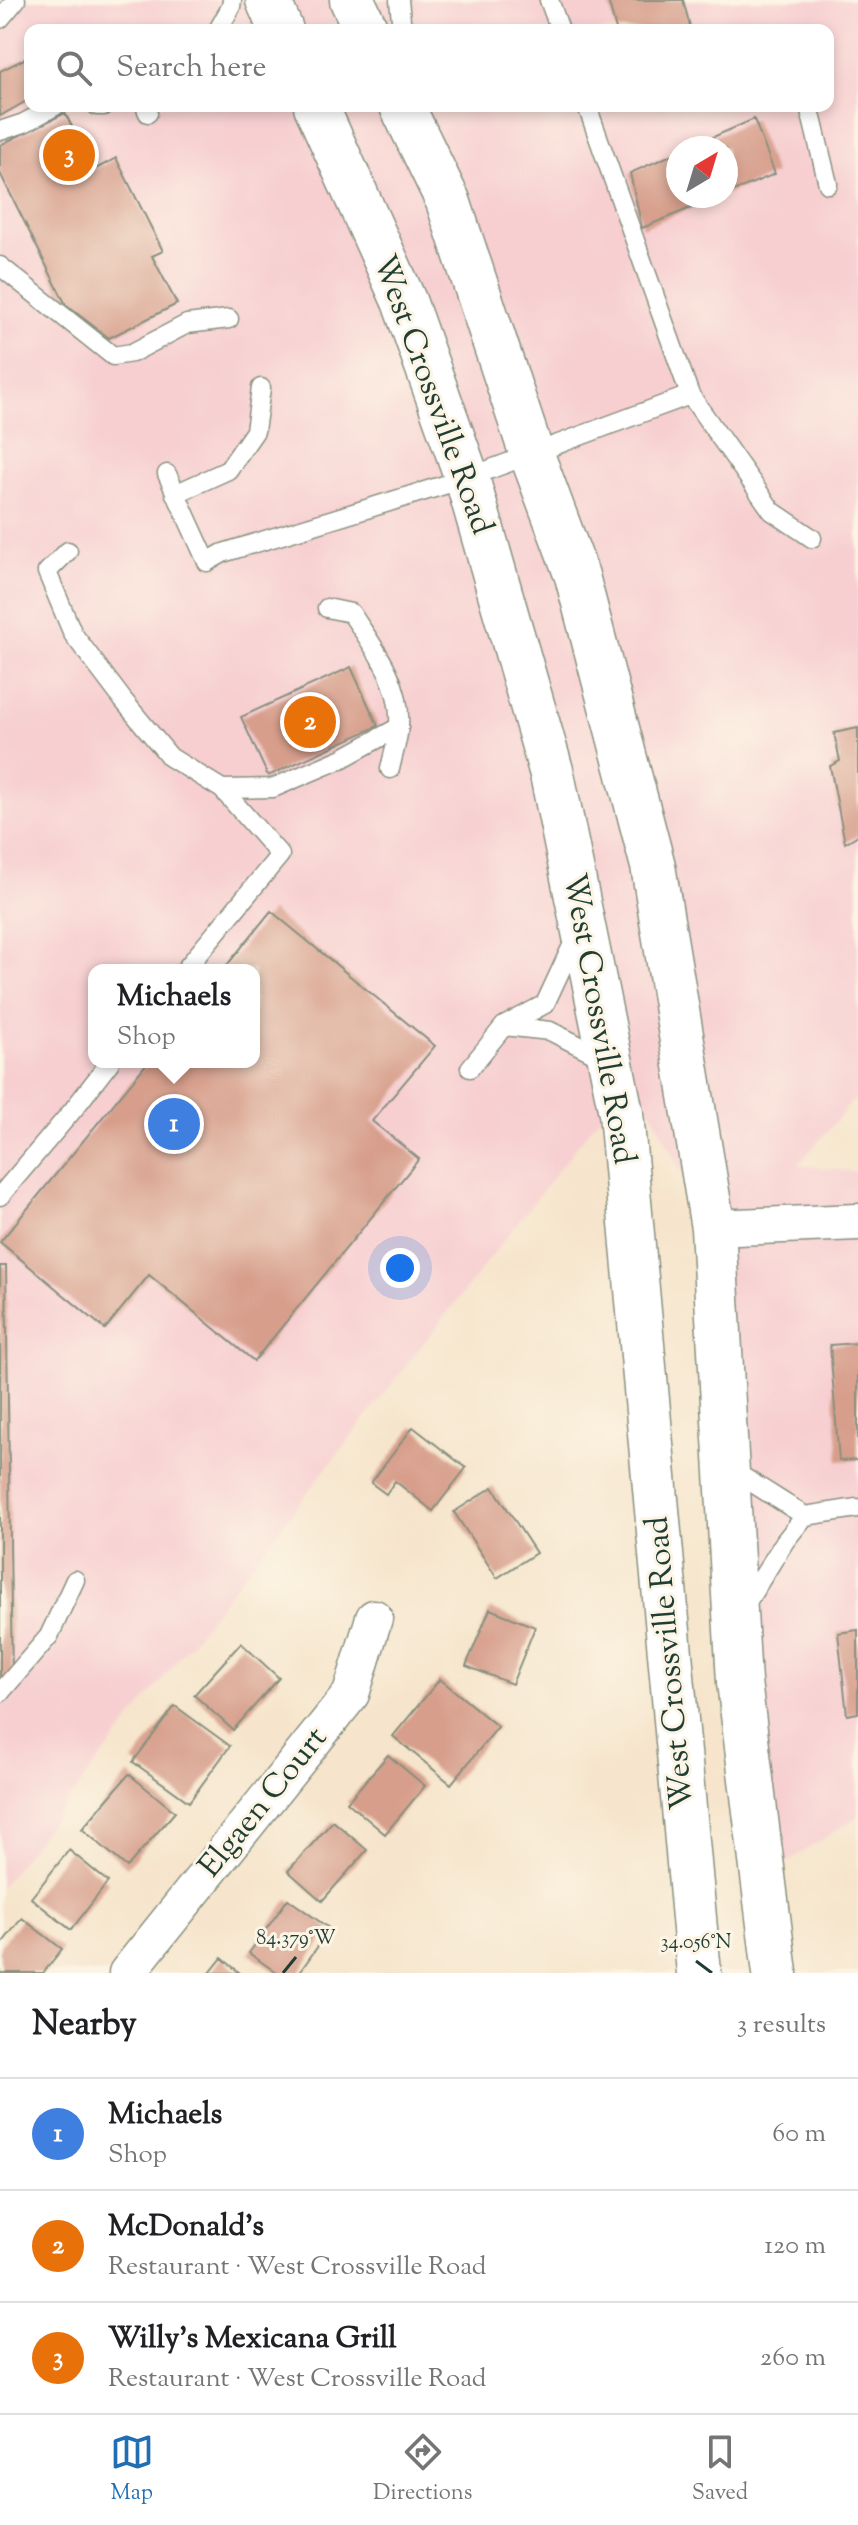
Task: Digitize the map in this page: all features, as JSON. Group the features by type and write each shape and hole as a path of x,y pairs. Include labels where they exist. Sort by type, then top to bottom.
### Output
{"main road":[{"path":"268,0 278,24"},
{"path":"352,0 363,24"},
{"name":"West Crossville Road","path":"319,112 404,301 467,478 552,774 621,1113 699,1973"},
{"name":"West Crossville Road","path":"408,113 448,201 532,455 577,576 653,866 713,1228 739,1682 775,1973"}],"street":[{"path":"713,1228 858,1222"},
{"name":"Elgaen Court","path":"127,1973 351,1694 374,1618"}],"lane":[{"path":"0,19 16,0"},
{"path":"221,24 232,0"},
{"path":"399,0 401,24"},
{"path":"549,0 558,24"},
{"path":"0,131 44,112"},
{"path":"589,112 690,395 772,511 812,538"},
{"path":"810,112 828,184"},
{"path":"0,266 113,356 132,353 187,324 229,319"},
{"path":"175,494 228,470 255,431 261,388"},
{"path":"167,474 207,562 223,553 467,478 690,395"},
{"path":"68,551 47,572 73,634 170,757 222,789 280,855 190,964"},
{"path":"327,608 351,613 385,665 397,695 399,727 390,769"},
{"path":"222,789 273,788 343,758 399,727"},
{"path":"470,1068 504,1026 545,1004 582,924"},
{"path":"504,1026 550,1031 610,1061"},
{"path":"0,1196 105,1068"},
{"path":"726,1467 805,1516 857,1508"},
{"path":"735,1621 785,1541 805,1516"},
{"path":"0,1693 49,1636 75,1580"}],"shaded area":[{"path":"0,0 858,0 858,1095 798,1165 858,1172 858,1816 760,1880 722,1255 633,1074 0,1888"}],"building":[{"path":"608,0 683,0 689,24 614,24"},
{"path":"24,59 24,102 0,116 0,71"},
{"path":"65,113 94,170 116,158 163,251 152,256 177,304 109,338 66,305 0,173 0,145"},
{"path":"754,119 775,174 738,189 738,136 715,136"},
{"path":"666,157 666,208 691,208 642,228 630,173"},
{"path":"351,667 378,726 268,776 241,717"},
{"path":"858,728 858,835 845,843 830,766 840,761 834,733"},
{"path":"271,911 435,1046 372,1121 419,1159 254,1361 149,1275 105,1329 0,1242 143,1068 260,1068 260,964 228,964"},
{"path":"0,1266 6,1266 12,1679 0,1679"},
{"path":"858,1343 858,1460 839,1461 830,1345"},
{"path":"413,1427 466,1468 433,1511 395,1481 386,1494 371,1483"},
{"path":"493,1487 536,1553 497,1578 454,1512"},
{"path":"490,1609 535,1627 512,1684 466,1666"},
{"path":"858,1630 858,1713 847,1715 838,1633"},
{"path":"241,1643 279,1678 233,1730 194,1695"},
{"path":"440,1679 498,1727 451,1784 393,1736"},
{"path":"175,1706 230,1746 189,1802 133,1762"},
{"path":"388,1755 425,1786 385,1834 347,1802"},
{"path":"129,1774 175,1812 127,1867 82,1829"},
{"path":"333,1821 367,1850 322,1901 288,1871"},
{"path":"69,1850 108,1882 71,1930 31,1898"},
{"path":"288,1899 330,1929 299,1973 277,1973 249,1953"},
{"path":"22,1918 62,1949 43,1973 0,1973 0,1946"},
{"path":"222,1958 240,1973 210,1973"}],"place":[{"name":"Willy's Mexicana Grill","path":"69,155"},
{"name":"McDonald's","path":"310,722"},
{"name":"Michaels","path":"174,1124"}]}
